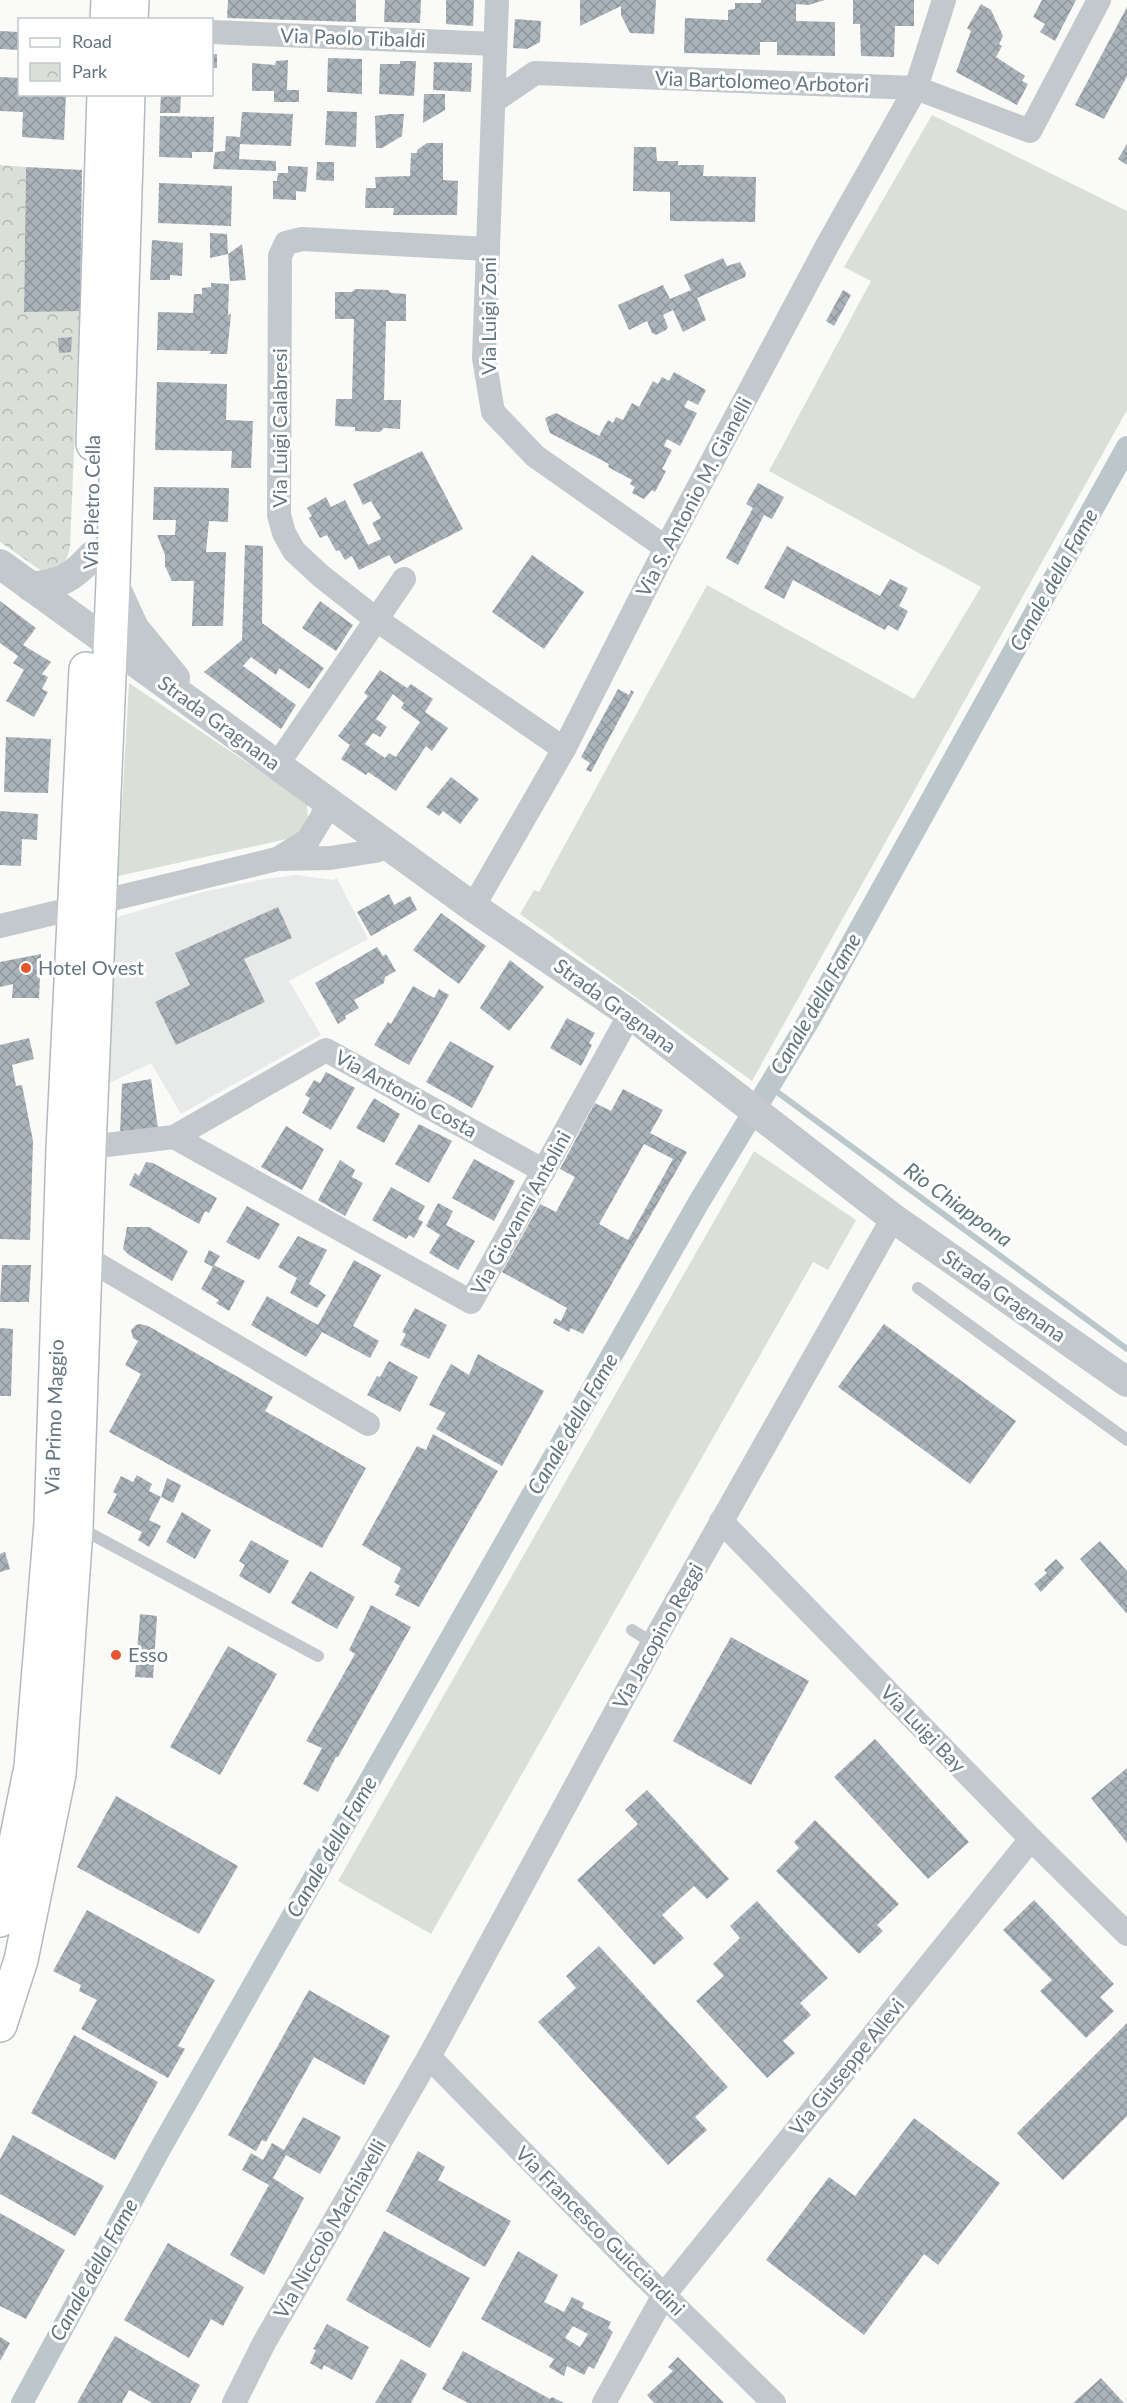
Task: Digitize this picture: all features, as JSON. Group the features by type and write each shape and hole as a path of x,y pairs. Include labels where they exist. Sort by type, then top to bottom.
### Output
{"main road":[{"path":"107,18 108,0"},
{"path":"131,18 132,0"},
{"name":"Via Pietro Cella","path":"88,906 99,636 92,556 97,272 104,96"},
{"name":"Via Pietro Cella","path":"99,636 113,582 128,96"},
{"name":"Via Primo Maggio","path":"0,2025 21,1960 59,1774 76,1526 89,1147 88,906"},
{"name":"Via Primo Maggio","path":"0,1920 31,1767 51,1523 63,1161 88,906"}],"street":[{"name":"Via Luigi Zoni","path":"497,0 484,358 493,412 535,456 666,548"},
{"name":"Via S. Antonio M. Gianelli","path":"473,907 564,749 666,548 828,244 916,88 944,0"},
{"name":"Via Bartolomeo Arbotori","path":"494,101 535,74 916,88 1030,131 1099,0"},
{"name":"Via Paolo Tibaldi","path":"213,32 495,44"},
{"name":"Via Luigi Calabresi","path":"488,249 302,239 286,243 280,256 279,515 284,533 294,551 306,563 377,621 564,749"},
{"path":"31,587 61,582 79,570 92,556"},
{"name":"Strada Gragnana","path":"0,564 473,907 630,1014 893,1218 1127,1382"},
{"path":"277,765 404,579"},
{"path":"113,582 134,628 157,659 204,712"},
{"path":"277,859 308,840 322,816 327,801"},
{"path":"0,926 277,859 330,858 375,851 390,845"},
{"name":"Via Giovanni Antolini","path":"174,1137 471,1302 630,1014"},
{"name":"Via Antonio Costa","path":"174,1137 326,1050 544,1171"},
{"path":"89,1147 174,1137"},
{"name":"Via Jacopino Reggi","path":"429,2056 653,1643 893,1218"},
{"path":"85,1257 368,1424"},
{"name":"Via Luigi Bay","path":"721,1521 1031,1839 1127,1934"},
{"name":"Via Giuseppe Allevi","path":"604,2403 664,2295 1031,1839"},
{"name":"Via Francesco Guicciardini","path":"429,2056 664,2295 774,2403"},
{"name":"Via Niccolò Machiavelli","path":"234,2403 264,2343 429,2056"}],"lane":[{"path":"918,1288 1127,1440"},
{"path":"76,1526 318,1656"},
{"path":"632,1630 653,1643"}],"shaded area":[{"path":"297,875 333,880 337,878 368,939 289,981 321,1035 181,1114 151,1063 108,1084 114,918 203,892 264,879"}],"green space":[{"path":"932,115 1127,211 1127,410 752,1081 520,914 534,890 539,892 707,585 914,699 981,587 769,471 871,281 844,267"},
{"path":"0,165 26,167 24,311 80,311 70,546 62,564 46,574 0,542"},
{"path":"129,683 307,803 308,822 296,837 118,876"},
{"path":"754,1151 856,1220 828,1270 813,1262 431,1934 338,1881"}],"building":[{"path":"228,0 356,0 356,22 227,18"},
{"path":"385,0 421,0 420,23 384,22"},
{"path":"446,0 474,0 473,26 446,24"},
{"path":"580,0 656,0 654,34 630,33 621,15 621,6 580,26"},
{"path":"761,0 825,0 808,5 796,4 796,21 835,22 835,56 777,55 777,42 760,42 760,55 684,53 685,18 728,20 728,10 735,9 735,3 761,3"},
{"path":"853,0 914,0 914,26 895,26 894,57 861,56 860,24 853,24"},
{"path":"1042,0 1076,0 1055,41 1040,32 1045,24 1033,17"},
{"path":"981,4 991,10 1003,36 999,44 1002,46 996,57 1025,76 1022,81 1028,84 1017,105 956,72 971,31 967,28"},
{"path":"1127,7 1127,76 1104,119 1075,105"},
{"path":"515,19 541,21 540,42 527,49 513,48"},
{"path":"0,31 18,32 18,50 0,49"},
{"path":"213,54 217,54 217,68 213,68"},
{"path":"328,58 362,59 362,94 327,92"},
{"path":"288,60 287,90 299,90 299,102 274,102 274,91 252,91 252,63 275,65 276,61"},
{"path":"400,61 416,61 414,96 379,94 380,64 400,64"},
{"path":"434,62 472,63 471,92 433,90"},
{"path":"0,77 18,78 18,96 66,96 64,140 22,137 23,112 0,111"},
{"path":"424,94 445,94 445,110 423,123"},
{"path":"161,96 181,96 180,113 160,113"},
{"path":"327,111 357,112 356,147 325,145"},
{"path":"242,112 293,114 291,146 240,144 239,159 276,161 276,171 213,169 215,152 225,151 226,136 240,137"},
{"path":"404,114 402,136 382,148 376,148 375,116"},
{"path":"160,116 214,117 213,152 192,152 192,158 159,157"},
{"path":"427,143 443,143 443,180 458,181 457,215 393,215 394,208 365,208 366,188 376,188 375,177 410,176 411,153 417,153 417,150"},
{"path":"1127,144 1127,165 1118,159"},
{"path":"634,147 656,147 657,161 678,161 678,165 704,165 703,176 756,177 755,222 670,221 670,192 633,191"},
{"path":"317,162 334,162 334,181 316,180"},
{"path":"288,166 308,167 306,192 296,191 296,200 273,199 273,181 277,181 278,173 288,173"},
{"path":"26,167 82,170 80,311 24,312"},
{"path":"159,183 232,186 231,226 158,223"},
{"path":"210,233 227,234 228,254 210,258"},
{"path":"152,240 183,243 182,276 170,275 170,280 150,280"},
{"path":"242,244 246,280 230,281 228,254"},
{"path":"723,258 727,266 740,262 746,273 745,277 697,298 706,320 683,332 673,310 663,315 668,327 666,330 656,335 652,333 647,321 629,330 618,305 663,285 670,299 691,290 684,275"},
{"path":"211,283 229,284 228,315 231,314 227,354 210,354 211,351 157,350 158,312 193,313 194,294 202,294 202,288 211,287"},
{"path":"355,289 388,290 391,293 406,294 406,321 386,321 384,400 401,400 400,429 384,428 380,432 355,431 355,427 335,426 336,399 352,399 354,319 335,319 335,292 352,292"},
{"path":"843,290 851,295 834,326 826,321"},
{"path":"72,337 71,352 59,353 58,338"},
{"path":"674,372 706,390 698,405 688,400 684,407 697,413 680,446 667,439 664,446 672,450 662,469 666,471 655,492 652,490 644,499 632,493 635,487 630,484 632,480 608,467 609,464 550,433 545,418 556,413 599,436 608,420 613,423 616,417 623,420 632,403 639,407 653,381 658,384 662,377 669,381"},
{"path":"157,382 227,384 226,420 253,421 251,468 231,468 232,451 155,450"},
{"path":"422,451 463,529 395,564 389,555 359,570 352,556 345,560 339,550 336,551 327,535 320,538 309,518 312,516 307,508 326,497 331,507 345,500 368,545 381,539 372,523 381,518 371,501 363,505 353,484"},
{"path":"758,483 784,497 772,519 764,515 738,565 726,558 753,508 746,504"},
{"path":"154,487 229,488 228,522 209,521 206,552 226,552 223,626 192,626 194,581 172,581 165,566 165,555 157,535 175,535 176,520 153,520"},
{"path":"245,545 263,546 262,623 324,668 309,689 279,668 276,675 251,657 243,666 296,705 281,729 204,672 242,640"},
{"path":"787,546 880,596 890,579 908,588 899,606 908,611 898,631 888,625 885,630 793,580 784,599 764,588"},
{"path":"532,555 584,592 544,649 492,612"},
{"path":"0,601 36,628 23,645 51,662 42,674 48,677 42,689 48,692 34,717 6,701 24,670 13,663 18,656 0,643"},
{"path":"320,601 353,625 336,651 302,628"},
{"path":"380,670 407,688 411,684 433,699 425,712 448,728 432,751 426,746 396,791 368,772 366,775 341,759 350,745 338,736 368,696 364,693","holes":["393,694 404,703 401,708 420,722 396,757 389,753 385,758 365,744 373,733 380,737 387,727 376,719"]},
{"path":"618,689 629,695 631,690 634,692 591,772 586,770 590,763 581,757"},
{"path":"6,737 51,739 48,793 4,792"},
{"path":"451,777 479,799 460,824 443,811 439,816 426,807"},
{"path":"0,811 38,814 37,840 22,839 21,866 0,865"},
{"path":"389,894 394,905 410,896 417,910 371,936 357,912"},
{"path":"278,907 292,938 244,959 265,1002 176,1045 155,1002 190,985 175,953"},
{"path":"441,913 486,946 459,984 413,950"},
{"path":"377,947 383,956 386,954 396,971 385,977 384,983 354,1000 359,1008 345,1016 346,1019 338,1024 315,983"},
{"path":"41,954 39,998 12,998 13,984 0,987 0,962"},
{"path":"510,960 544,987 509,1031 480,1008"},
{"path":"413,986 434,998 439,989 449,995 409,1065 374,1045 388,1022 391,1024"},
{"path":"567,1018 595,1033 589,1043 592,1045 581,1066 550,1048"},
{"path":"29,1038 34,1059 12,1065 16,1086 22,1085 33,1141 30,1240 0,1239 0,1045"},
{"path":"450,1041 494,1066 472,1108 426,1082"},
{"path":"326,1072 355,1088 331,1130 302,1113 310,1098 305,1095 314,1080 320,1083"},
{"path":"151,1079 158,1128 120,1134 122,1084"},
{"path":"623,1089 663,1110 650,1133 687,1152 583,1334 571,1328 569,1332 553,1323 555,1318 561,1321 567,1308 502,1272 540,1204 556,1212 575,1177 560,1169 595,1103 611,1111","holes":["644,1144 673,1159 628,1240 599,1224"]},
{"path":"374,1098 400,1114 384,1143 356,1128"},
{"path":"419,1124 452,1141 429,1183 395,1164"},
{"path":"286,1126 324,1149 302,1190 261,1167"},
{"path":"474,1159 515,1181 494,1221 452,1198"},
{"path":"340,1160 355,1170 352,1177 363,1183 345,1216 318,1200"},
{"path":"146,1162 153,1163 217,1198 209,1213 205,1211 199,1224 129,1185 135,1173 139,1176"},
{"path":"391,1187 425,1206 418,1219 423,1222 414,1238 409,1235 406,1239 372,1220"},
{"path":"438,1203 453,1211 446,1225 475,1241 458,1270 429,1253 440,1235 426,1226"},
{"path":"247,1206 280,1224 259,1260 226,1242"},
{"path":"127,1227 149,1227 188,1251 172,1281 123,1249"},
{"path":"298,1236 327,1250 309,1284 326,1295 317,1308 290,1293 297,1278 278,1267"},
{"path":"209,1250 220,1256 214,1265 245,1281 229,1311 216,1303 219,1300 201,1289 213,1267 204,1262"},
{"path":"354,1260 381,1275 353,1326 379,1341 370,1358 322,1332 306,1357 251,1325 267,1296 318,1325"},
{"path":"2,1265 31,1265 29,1302 0,1302"},
{"path":"415,1308 447,1325 429,1359 400,1345 406,1334 402,1332"},
{"path":"140,1324 148,1326 273,1397 265,1411 366,1468 322,1548 109,1432 141,1374 125,1365 138,1341 133,1338 131,1330"},
{"path":"884,1324 1016,1421 970,1484 838,1387"},
{"path":"0,1328 13,1329 11,1396 0,1396"},
{"path":"478,1354 544,1391 502,1466 436,1429 446,1413 429,1405 451,1364 469,1375"},
{"path":"389,1361 418,1377 400,1412 367,1395 377,1376 380,1377"},
{"path":"433,1434 498,1471 419,1607 395,1595 400,1586 394,1582 401,1568 362,1545 417,1446 426,1450"},
{"path":"137,1475 152,1484 149,1491 161,1497 149,1520 161,1526 149,1547 138,1540 142,1532 107,1513 117,1494 113,1492 121,1476 133,1482"},
{"path":"167,1478 181,1485 173,1503 161,1497"},
{"path":"182,1512 211,1530 195,1559 166,1542"},
{"path":"251,1540 289,1561 270,1594 239,1576 245,1565 239,1561"},
{"path":"1100,1541 1127,1571 1127,1614 1080,1559"},
{"path":"5,1552 10,1569 0,1572 0,1554"},
{"path":"1056,1559 1064,1568 1041,1592 1034,1584 1047,1573 1044,1570"},
{"path":"310,1571 355,1597 337,1629 291,1603"},
{"path":"371,1605 411,1627 318,1792 303,1784 322,1748 306,1741 355,1654 349,1650"},
{"path":"140,1614 157,1616 153,1678 135,1677"},
{"path":"731,1637 809,1681 751,1785 673,1741"},
{"path":"228,1646 277,1674 220,1775 170,1747"},
{"path":"875,1739 969,1842 928,1879 834,1777"},
{"path":"1127,1768 1127,1843 1091,1798"},
{"path":"647,1790 729,1879 707,1899 694,1886 662,1915 684,1938 654,1965 577,1880 638,1824 625,1810"},
{"path":"116,1796 238,1866 199,1934 77,1867"},
{"path":"815,1820 899,1904 877,1925 883,1931 859,1954 776,1871 799,1848 794,1842"},
{"path":"1034,1900 1114,1984 1100,1997 1114,2011 1086,2038 1040,1991 1052,1980 1003,1930"},
{"path":"757,1901 828,1978 800,2003 811,2015 783,2041 795,2053 767,2078 696,2001 724,1976 713,1964 740,1938 730,1926"},
{"path":"87,1910 215,1980 178,2046 185,2049 168,2078 81,2029 97,2000 79,1991 81,1985 53,1971"},
{"path":"599,1946 728,2087 695,2117 707,2130 668,2165 538,2022 576,1988 566,1976"},
{"path":"309,1990 390,2036 364,2085 314,2057 266,2142 262,2140 256,2151 228,2135"},
{"path":"1127,2023 1127,2116 1063,2180 1017,2133"},
{"path":"74,2035 158,2082 115,2160 31,2113"},
{"path":"303,2117 341,2137 320,2174 286,2155 273,2178 304,2198 264,2275 230,2255 269,2185 242,2170 251,2153 263,2160 272,2143 284,2150"},
{"path":"914,2118 1000,2183 938,2265 924,2254 864,2335 766,2260 829,2177 855,2196"},
{"path":"13,2135 104,2186 75,2236 0,2194 0,2159"},
{"path":"418,2151 445,2167 438,2180 511,2221 485,2267 386,2211"},
{"path":"0,2213 65,2250 26,2319 0,2306"},
{"path":"384,2231 470,2278 430,2348 346,2300"},
{"path":"168,2243 244,2287 223,2326 211,2319 189,2358 124,2320"},
{"path":"518,2251 558,2275 544,2302 564,2312 572,2297 584,2303 582,2308 611,2322 608,2328 613,2332 594,2369 589,2366 584,2375 567,2366 564,2376 549,2367 554,2359 481,2319","holes":["573,2326 588,2334 580,2347 565,2338"]},
{"path":"327,2324 369,2347 352,2380 324,2365 322,2370 310,2363 316,2350 313,2349"},
{"path":"115,2336 200,2385 190,2403 152,2403 129,2390 122,2403 77,2403"},
{"path":"0,2337 10,2343 0,2361"},
{"path":"463,2351 550,2399 552,2397 564,2403 468,2403 442,2389"},
{"path":"678,2357 724,2403 654,2403 647,2395 673,2371 668,2367"},
{"path":"401,2359 427,2374 411,2403 375,2403"},
{"path":"1101,2378 1124,2403 1073,2403"}],"waterway":[{"name":"Canale della Fame","path":"22,2403 160,2149 699,1202 811,1017 1127,447"},
{"name":"Rio Chiappona","path":"769,1086 1127,1349"}],"place":[{"name":"Hotel Ovest","path":"26,968"},
{"name":"Esso","path":"116,1655"}]}
